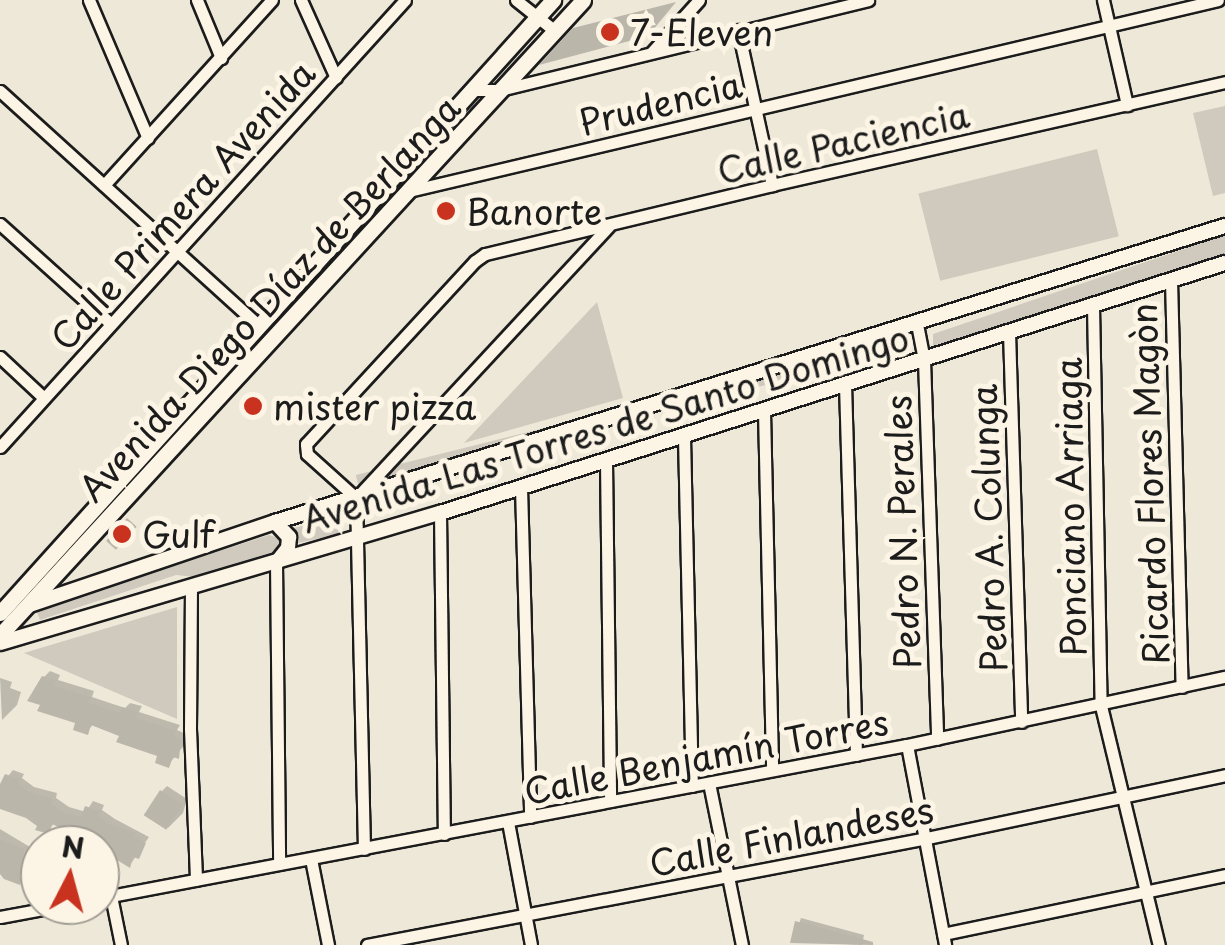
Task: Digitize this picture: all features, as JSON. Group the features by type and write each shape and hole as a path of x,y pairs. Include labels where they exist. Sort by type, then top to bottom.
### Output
{"main road":[{"name":"Avenida Diego Díaz de Berlanga","path":"0,613 553,0"},
{"name":"Avenida Diego Díaz de Berlanga","path":"0,635 583,0"}],"street":[{"path":"89,0 148,138"},
{"path":"197,0 221,58"},
{"path":"104,186 272,0"},
{"path":"301,0 336,78"},
{"name":"Calle Primera Avenida","path":"0,446 406,0"},
{"path":"516,0 555,31"},
{"path":"652,52 699,0"},
{"path":"470,90 500,90 868,0"},
{"path":"1103,0 1127,105"},
{"name":"Prudencia","path":"408,192 1218,0"},
{"path":"738,30 772,185"},
{"name":"Calle Paciencia","path":"354,499 308,454 306,444 485,254 1225,82"},
{"path":"0,91 258,326"},
{"path":"0,224 111,324"},
{"name":"Avenida Las Torres de Santo Domingo","path":"0,613 275,522 1225,226"},
{"path":"364,849 354,499 608,227"},
{"name":"Avenida Las Torres de Santo Domingo","path":"0,643 440,513 1225,263"},
{"name":"Ricardo Flores Magòn","path":"1171,280 1182,686"},
{"name":"Ponciano Arriaga","path":"1093,306 1101,706 1159,945"},
{"name":"Pedro N. Perales","path":"918,324 924,360 937,739"},
{"name":"Pedro A. Colunga","path":"1010,332 1021,722"},
{"path":"0,357 44,398"},
{"path":"845,384 856,755"},
{"path":"764,410 772,770"},
{"path":"684,437 692,786"},
{"path":"606,461 610,801"},
{"path":"521,487 530,817"},
{"path":"440,513 444,834"},
{"path":"275,522 289,537 288,548 276,562 279,864"},
{"path":"192,586 190,729 196,880"},
{"name":"Calle Benjamín Torres","path":"120,895 907,745 1225,677"},
{"path":"907,745 944,940 1225,875"},
{"name":"Calle Finlandeses","path":"367,945 927,838 1225,775"},
{"path":"710,783 742,945"},
{"path":"508,822 532,945"},
{"path":"311,859 328,945"}],"shaded area":[{"path":"1225,106 1225,193 1213,196 1193,113"},
{"path":"1097,149 1119,236 940,281 918,194"},
{"path":"1225,235 1225,260 933,346 933,334"},
{"path":"597,302 623,398 464,443"},
{"path":"905,338 908,350 359,487 356,475"},
{"path":"335,518 341,522 338,534 298,543 294,528"},
{"path":"269,535 282,539 276,551 195,577 176,575 40,620 37,612 84,594"},
{"path":"177,607 177,719 24,653"}],"building":[{"name":"7-Eleven","path":"676,2 648,36 539,65 573,28"},
{"name":"Gulf","path":"127,518 137,527 116,550 106,541"},
{"path":"42,676 56,680 54,686 90,697 88,703 120,713 122,707 138,712 136,718 176,731 173,736 181,740 179,759 173,757 169,768 155,763 157,756 116,742 119,736 91,725 88,735 73,730 75,723 37,711 40,705 27,701"},
{"path":"5,774 20,779 18,784 28,792 53,799 51,804 63,812 81,817 85,806 100,811 98,816 112,825 36,825 0,809 0,784"},
{"path":"160,790 183,805 166,830 144,815"},
{"path":"120,828 135,833 133,837 146,843 139,859 133,857 130,868 120,862"},
{"path":"0,840 20,847 20,885 0,874"},
{"path":"795,921 873,942 873,945 790,943"}],"place":[{"name":"7-Eleven","path":"610,32"},
{"name":"Banorte","path":"446,211"},
{"name":"mister pizza","path":"253,406"},
{"name":"Gulf","path":"122,534"}]}
